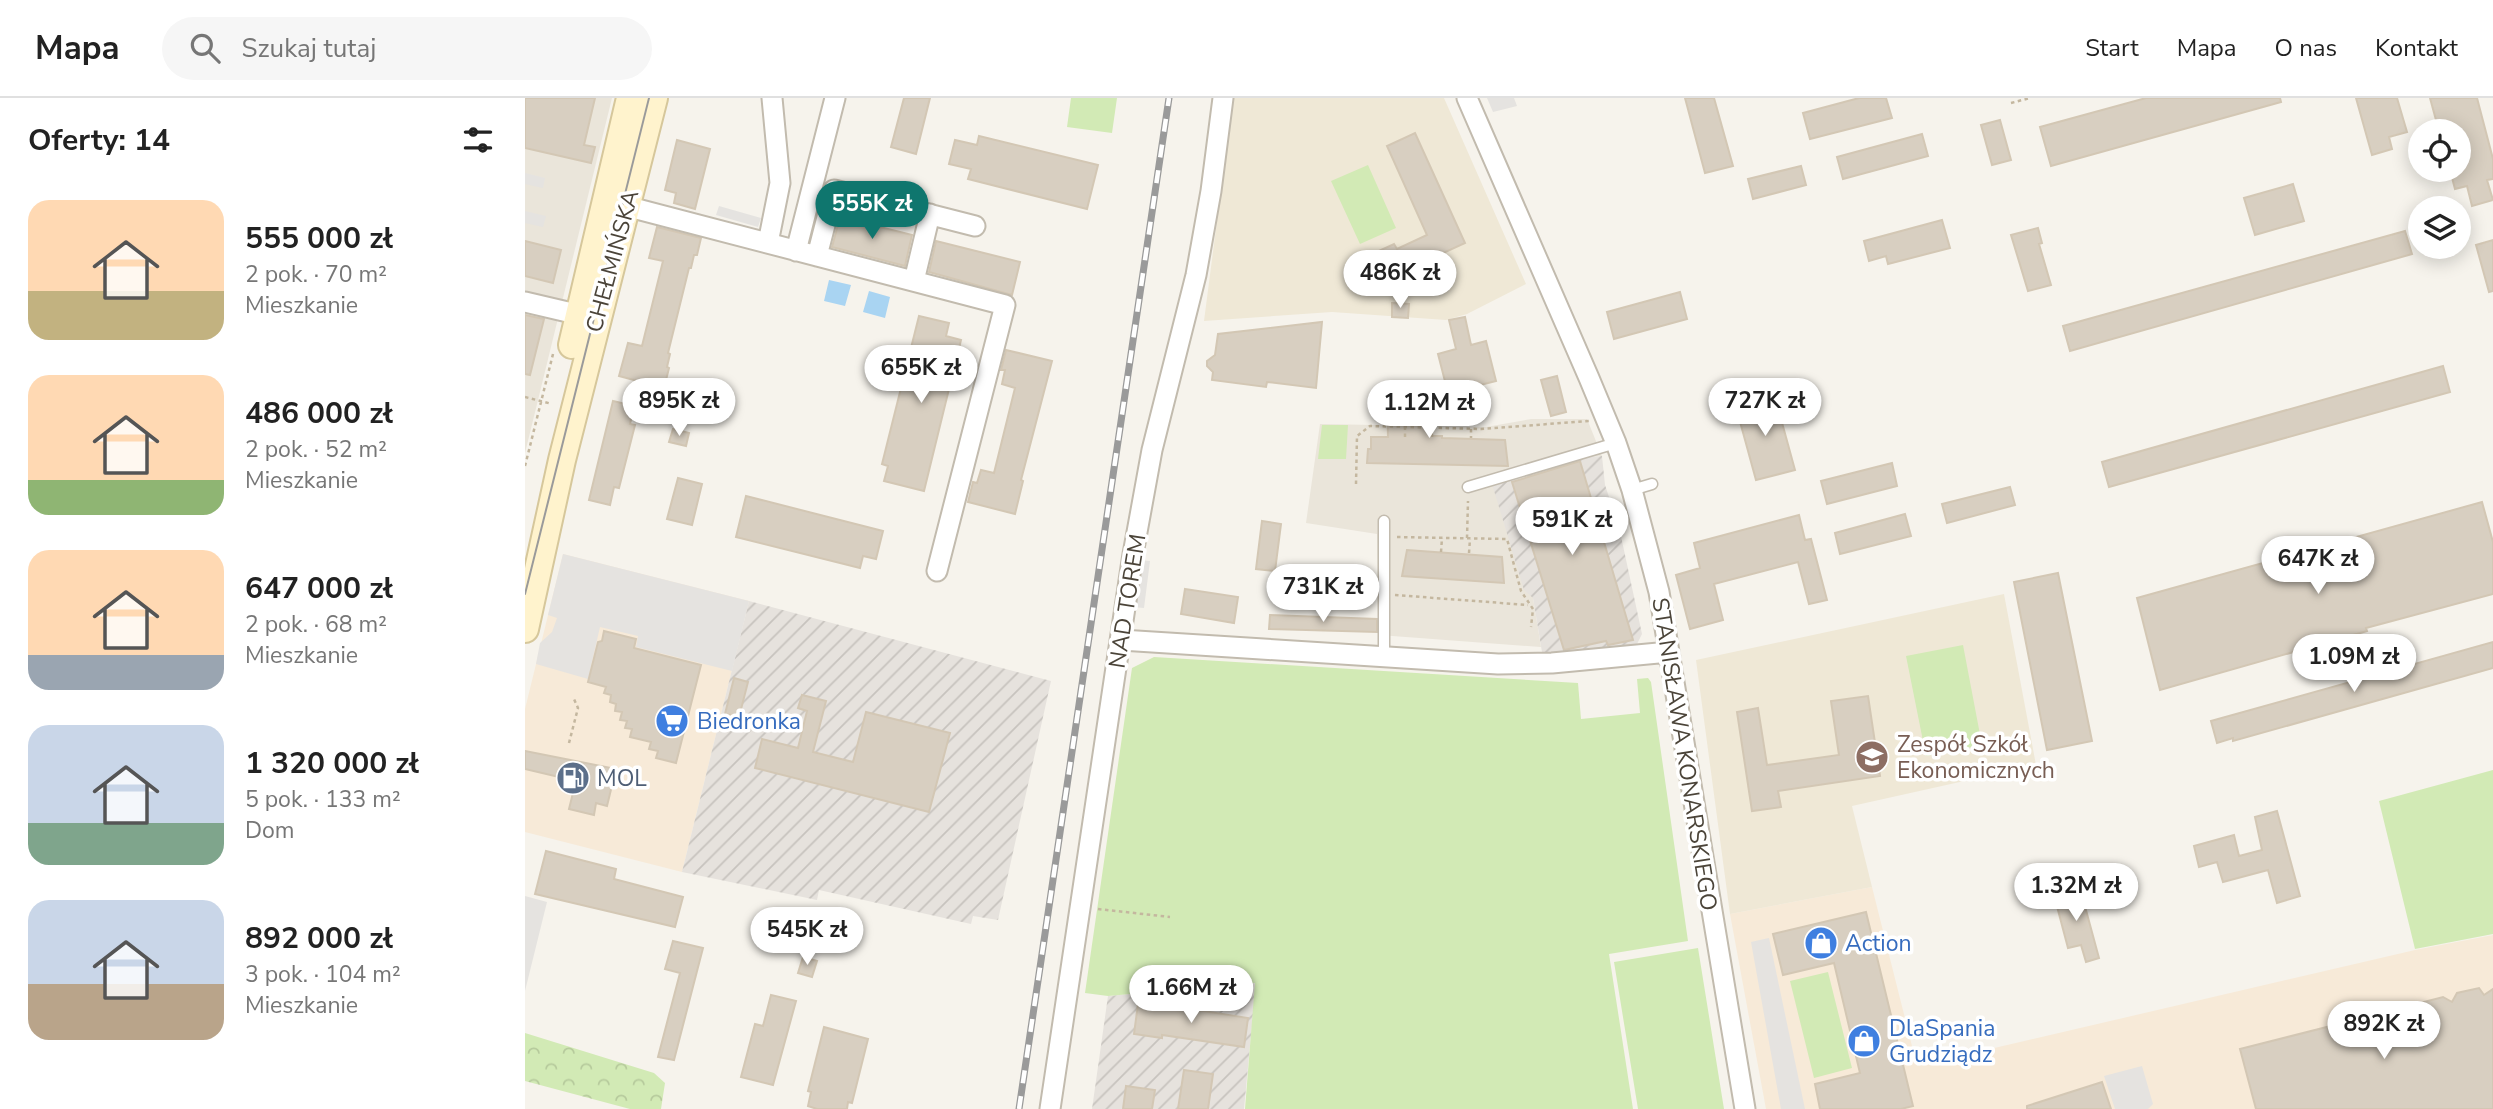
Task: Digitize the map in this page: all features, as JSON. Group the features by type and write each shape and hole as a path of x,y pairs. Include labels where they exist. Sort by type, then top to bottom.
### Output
{"main road":[{"name":"CHEŁMIŃSKA","path":"617,203 630,98"},
{"name":"CHEŁMIŃSKA","path":"525,545 617,203 654,98"},
{"name":"CHEŁMIŃSKA","path":"525,629 562,460 588,317"}],"street":[{"path":"768,243 780,183 772,98"},
{"path":"796,250 835,98"},
{"name":"NAD TOREM","path":"1050,1109 1133,554 1152,450 1196,275 1211,191 1223,98"},
{"name":"STANISŁAWA KONARSKIEGO","path":"1467,98 1616,443 1632,490 1659,592 1745,1109"},
{"path":"817,256 834,190 975,226"},
{"path":"617,203 1005,305 937,571"},
{"path":"914,281 930,214"},
{"path":"525,302 588,317"},
{"path":"1121,639 1499,664 1552,663 1669,652"}],"lane":[{"path":"1468,487 1616,443"},
{"path":"1632,490 1652,484"},
{"path":"1384,521 1384,657"}],"path":[{"path":"2011,103 2030,98"},
{"path":"525,466 554,350"},
{"path":"525,397 552,404"},
{"path":"1356,484 1357,436 1370,426 1471,429 1590,421"},
{"path":"1405,427 1405,437"},
{"path":"1431,438 1432,428"},
{"path":"1471,429 1471,438"},
{"path":"1468,487 1469,553"},
{"path":"1392,537 1507,539 1521,591 1533,609 1531,627"},
{"path":"1441,552 1442,538"},
{"path":"1392,595 1530,605"},
{"path":"569,743 578,708 574,699"},
{"path":"1081,908 1170,917"}],"shaded area":[{"path":"525,98 612,98 525,453"},
{"path":"1233,98 1444,98 1526,284 1467,314 1446,320 1332,312 1204,321"},
{"path":"1487,98 1514,98 1517,106 1493,112"},
{"path":"525,173 545,178 543,188 525,184"},
{"path":"719,206 761,218 758,227 716,215"},
{"path":"525,211 546,216 543,227 525,223"},
{"path":"1531,419 1587,419 1602,456 1580,458 1533,598 1541,647 1379,635 1377,534 1306,523 1320,424 1486,427"},
{"path":"1602,456 1605,485 1619,527 1642,634 1637,644 1624,649 1559,654 1542,652 1533,598 1524,590 1492,484 1580,458"},
{"path":"563,554 749,601 682,872 525,832 525,709"},
{"path":"563,554 749,601 732,671 636,647 638,636 600,627 588,679 536,664 540,643 552,632 557,618 548,615"},
{"path":"1138,560 1150,561 1144,608 1132,607"},
{"name":"Zespół Szkół Ekonomicznych","path":"2004,594 2036,765 1852,806 1872,887 1730,914 1696,660"},
{"path":"749,601 1051,681 998,920 973,916 971,924 819,890 817,900 682,872"},
{"path":"1872,887 1917,1066 2415,950 2493,935 2493,1109 1766,1109 1730,914"},
{"path":"525,896 547,902 525,991"},
{"path":"1769,938 1805,1109 1781,1109 1751,942"},
{"path":"1256,983 1244,1109 1092,1109 1108,996"},
{"path":"2142,1066 2153,1104 2148,1109 2115,1109 2104,1076"}],"green space":[{"path":"1071,98 1117,98 1112,133 1067,127"},
{"path":"1368,165 1396,228 1360,244 1331,181"},
{"path":"1322,425 1348,425 1346,459 1318,459"},
{"path":"1963,645 1982,745 1926,756 1906,656"},
{"path":"1154,657 1578,683 1581,719 1640,713 1637,679 1648,678 1651,682 1688,941 1609,954 1633,1109 1245,1109 1255,983 1108,996 1085,993 1132,668"},
{"path":"2493,770 2493,934 2415,949 2379,801"},
{"path":"1698,948 1724,1109 1638,1109 1614,962"},
{"path":"1828,972 1852,1068 1814,1078 1790,981"},
{"path":"525,1033 654,1073 665,1083 661,1109 630,1109 525,1081"}],"water":[{"path":"829,280 851,285 845,306 824,301"},
{"path":"869,291 890,297 885,318 863,312"}],"building":[{"path":"525,98 595,98 584,145 595,147 591,163 525,148"},
{"path":"904,98 930,98 916,154 891,147"},
{"path":"1685,98 1714,98 1733,166 1705,173"},
{"path":"1859,98 1886,98 1892,118 1810,139 1803,113"},
{"path":"2146,98 2280,98 2281,102 2051,166 2040,127"},
{"path":"2356,98 2397,98 2407,132 2389,137 2392,149 2372,155"},
{"path":"2430,98 2477,98 2493,159 2493,179 2487,180 2493,200 2472,206 2467,186 2455,189 2453,182 2471,182 2471,119 2436,119"},
{"path":"2000,120 2011,160 1992,165 1981,125"},
{"path":"1415,133 1465,243 1358,292 1346,266 1394,244 1397,249 1427,235 1387,146"},
{"path":"1922,134 1928,156 1843,179 1837,157"},
{"path":"979,136 1098,165 1087,209 968,179 971,169 949,164 955,140 977,145"},
{"path":"677,140 710,149 695,209 674,203 676,193 665,190"},
{"path":"1801,166 1806,185 1753,199 1748,179"},
{"path":"2293,184 2304,221 2255,235 2244,198"},
{"path":"840,217 912,235 905,266 832,247"},
{"path":"1942,220 1950,248 1888,264 1886,256 1869,261 1864,241"},
{"path":"657,227 701,238 697,255 694,255 689,268 668,353 669,368 664,388 619,376 628,343 642,346 663,261 649,258"},
{"path":"2038,228 2042,243 2039,244 2051,285 2028,291 2011,235"},
{"path":"2405,231 2408,241 2408,255 2070,351 2063,326"},
{"path":"2493,240 2493,291 2489,292 2476,245"},
{"path":"525,241 561,250 553,283 525,276"},
{"path":"936,241 1020,262 1012,295 929,272"},
{"path":"1680,292 1687,319 1614,339 1607,312"},
{"path":"1392,303 1409,304 1408,318 1392,317"},
{"path":"525,315 544,319 530,375 525,374"},
{"path":"919,316 949,323 946,336 961,340 924,491 884,481 888,466 882,464"},
{"path":"1465,317 1471,345 1486,341 1496,381 1448,393 1438,354 1456,349 1449,320"},
{"path":"1322,322 1316,388 1267,382 1266,387 1212,380 1213,372 1207,366 1207,361 1215,355 1218,334"},
{"path":"1006,350 1052,361 1021,480 1023,481 1015,514 968,502 973,482 977,483 981,470 994,473 1015,388 1002,384 1005,370 1001,370"},
{"path":"2443,366 2450,392 2109,487 2102,462"},
{"path":"1557,376 1566,412 1551,416 1541,380"},
{"path":"1387,397 1432,398 1432,436 1505,440 1508,466 1367,463 1371,437 1388,437"},
{"path":"1775,397 1795,470 1756,480 1736,407"},
{"path":"613,401 634,406 630,424 635,425 619,488 614,487 610,505 589,500"},
{"path":"673,429 689,433 686,446 669,442"},
{"path":"1580,461 1633,640 1608,645 1606,641 1564,650 1512,482"},
{"path":"1892,463 1897,486 1827,504 1821,481"},
{"path":"678,478 702,484 692,525 667,519"},
{"path":"2010,487 2015,505 1947,523 1942,504"},
{"path":"746,496 883,531 876,559 863,556 860,568 736,537"},
{"path":"2482,502 2493,542 2493,594 2366,628 2367,631 2160,690 2137,598"},
{"path":"1905,514 1911,536 1840,554 1835,533"},
{"path":"1799,515 1805,540 1811,539 1827,600 1809,604 1798,562 1714,584 1723,620 1690,629 1676,575 1700,568 1694,543"},
{"path":"1262,521 1281,524 1275,571 1256,569"},
{"path":"1407,550 1502,557 1504,583 1402,576"},
{"path":"2058,573 2092,741 2047,750 2014,582"},
{"path":"1185,589 1238,597 1234,623 1181,614"},
{"path":"1270,615 1377,619 1377,632 1269,629"},
{"name":"Biedronka","path":"604,631 636,639 634,648 701,665 676,763 656,758 658,751 649,749 651,742 630,737 632,729 625,728 627,721 620,720 622,712 615,711 616,704 610,702 611,695 604,693 606,687 588,682 598,642 602,641"},
{"path":"2493,642 2493,668 2233,741 2233,738 2217,743 2211,721"},
{"path":"734,678 748,682 739,717 725,714"},
{"path":"802,695 826,701 813,752 853,762 866,712 950,733 929,812 755,768 762,739 798,748 807,711 798,708"},
{"path":"1868,696 1880,776 1778,791 1781,807 1752,811 1737,712 1758,708 1767,765 1839,755 1831,701"},
{"path":"525,751 616,769 607,806 596,803 594,815 569,809 576,781 525,769"},
{"path":"2277,811 2300,896 2277,903 2268,870 2223,882 2217,862 2199,867 2194,846 2234,835 2239,856 2262,850 2255,817"},
{"path":"546,851 616,869 614,879 683,897 675,927 535,894"},
{"path":"2080,888 2099,958 2086,962 2081,945 2068,948 2054,895"},
{"path":"1866,912 1913,1106 1901,1109 1820,1109 1815,1084 1860,1073 1834,963 1783,975 1773,934"},
{"path":"673,941 703,948 674,1060 658,1057 680,973 665,969"},
{"path":"803,957 817,961 812,977 798,973"},
{"path":"2479,988 2484,995 2493,989 2493,1109 2256,1109 2240,1049 2327,1027 2332,1034 2350,1021 2443,997 2452,1002 2457,993"},
{"path":"771,995 796,1001 773,1085 741,1077 755,1024 763,1026"},
{"path":"1138,1004 1165,1008 1165,1005 1248,1018 1244,1047 1162,1035 1162,1038 1134,1034"},
{"path":"824,1027 868,1039 852,1103 848,1102 847,1109 817,1109 808,1106 811,1092 808,1091"},
{"path":"1184,1070 1213,1074 1208,1109 1178,1109"},
{"path":"2102,1082 2111,1109 2027,1109 2027,1106"},
{"path":"1126,1086 1155,1090 1152,1109 1123,1109"}],"tram line":[{"path":"525,594 649,98"}],"railway":[{"path":"1019,1109 1169,98"}],"place":[{"name":"Biedronka","path":"672,721"},
{"name":"Zespół Szkół Ekonomicznych","path":"1872,757"},
{"name":"MOL","path":"573,778"},
{"name":"Action","path":"1821,943"},
{"name":"DlaSpania Grudziądz","path":"1864,1041"}]}
